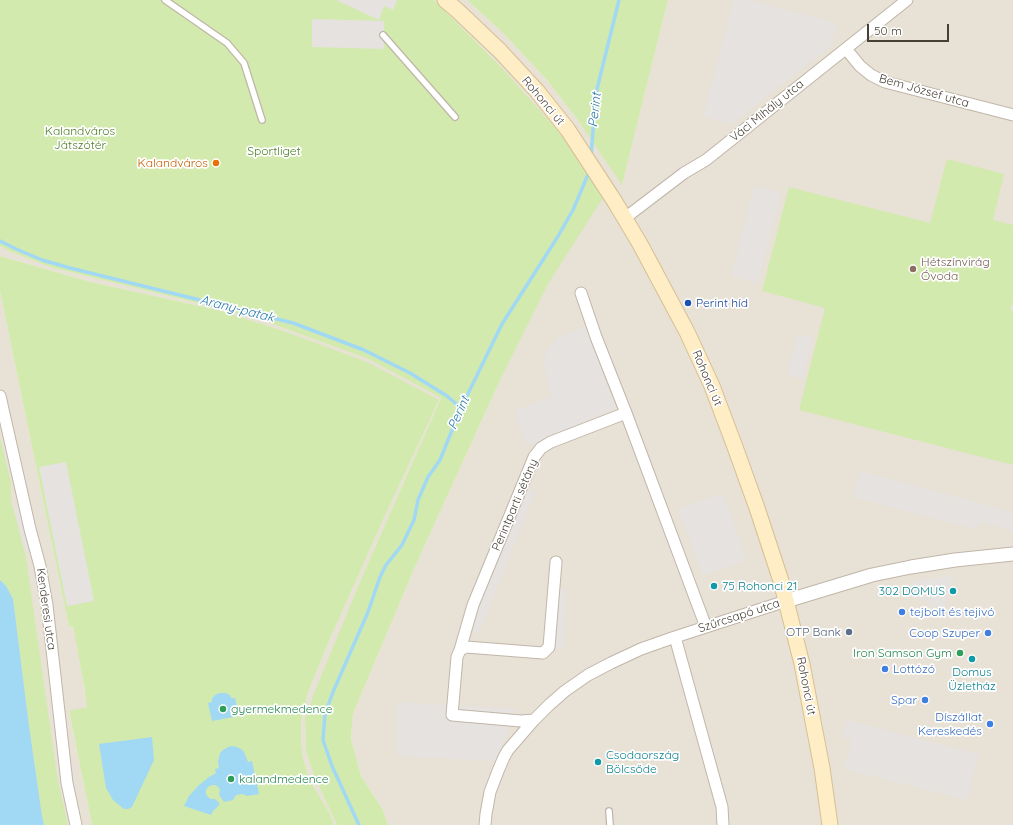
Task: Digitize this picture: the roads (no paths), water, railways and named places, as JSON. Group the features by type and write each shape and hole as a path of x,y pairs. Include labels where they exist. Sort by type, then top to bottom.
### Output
{"main road":[{"name":"Rohonci út","path":"445,0 500,51 537,91 568,130 643,248 687,332 712,386 736,447 781,581 800,657 822,768 830,825"}],"street":[{"name":"Váci Mihály utca","path":"625,218 684,173 706,160 907,0"},
{"name":"Bem József utca","path":"846,49 860,66 871,75 885,82 1013,115"},
{"path":"581,293 596,337 706,627"},
{"name":"Kenderesi utca","path":"0,396 30,529 40,566 47,605 67,783 76,825"},
{"name":"Perintparti sétány","path":"460,650 473,605 534,457 541,448 551,442 626,413"},
{"name":"Szűrcsapó utca","path":"485,825 490,792 508,750 534,720 565,691 588,675 611,663 675,637 872,575 955,560 1013,554"},
{"path":"534,720 521,721 452,715 457,657 460,650 466,647 543,653 549,648 556,562"},
{"path":"675,637 722,807 723,825"}],"lane":[{"path":"165,0 227,43 244,63 262,120"},
{"path":"383,35 455,118"},
{"path":"607,825 610,825 609,811"}],"water":[{"path":"0,580 6,586 13,599 29,726 44,825 0,825"},
{"name":"gyermekmedence","path":"220,693 225,693 230,695 231,698 235,698 239,716 212,721 208,703 212,702 212,698"},
{"path":"152,737 154,760 132,807 124,809 113,800 106,788 99,744"},
{"name":"kalandmedence","path":"232,746 241,749 244,752 248,762 252,761 259,794 247,796 243,794 236,795 233,800 224,802 219,795 219,788 216,785 212,785 206,790 206,794 208,797 215,799 220,804 211,815 184,806 189,796 198,786 216,773 215,769 219,768 218,762 220,753"}],"waterway":[{"name":"Perint","path":"591,156 596,93 619,0"},
{"name":"Perint","path":"359,825 332,766 323,740 325,714 368,612 380,577 386,565 402,545 414,520 418,500 428,477 440,460 461,408 502,324 557,238 573,210 589,172"},
{"name":"Arany-patak","path":"0,241 42,260 70,268 293,323 364,350 410,373 447,396 461,408"}],"place":[{"name":"Kalandváros","path":"216,163"},
{"name":"Hétszínvirág Óvoda","path":"913,269"},
{"name":"Perint híd","path":"688,303"},
{"name":"75 Rohonci 21","path":"714,586"},
{"name":"302 DOMUS","path":"953,591"},
{"name":"tejbolt és tejivó","path":"902,612"},
{"name":"OTP Bank","path":"849,632"},
{"name":"Coop Szuper","path":"988,633"},
{"name":"Iron Samson Gym","path":"960,653"},
{"name":"Domus Üzletház","path":"972,659"},
{"name":"Lottózó","path":"885,669"},
{"name":"Spar","path":"925,700"},
{"name":"gyermekmedence","path":"223,709"},
{"name":"Díszállat Kereskedés","path":"990,724"},
{"name":"Csodaország Bölcsőde","path":"598,762"},
{"name":"kalandmedence","path":"231,779"}],"park label":[{"name":"Kalandváros Játszótér","path":"80,138"},
{"name":"Sportliget","path":"274,151"}]}
